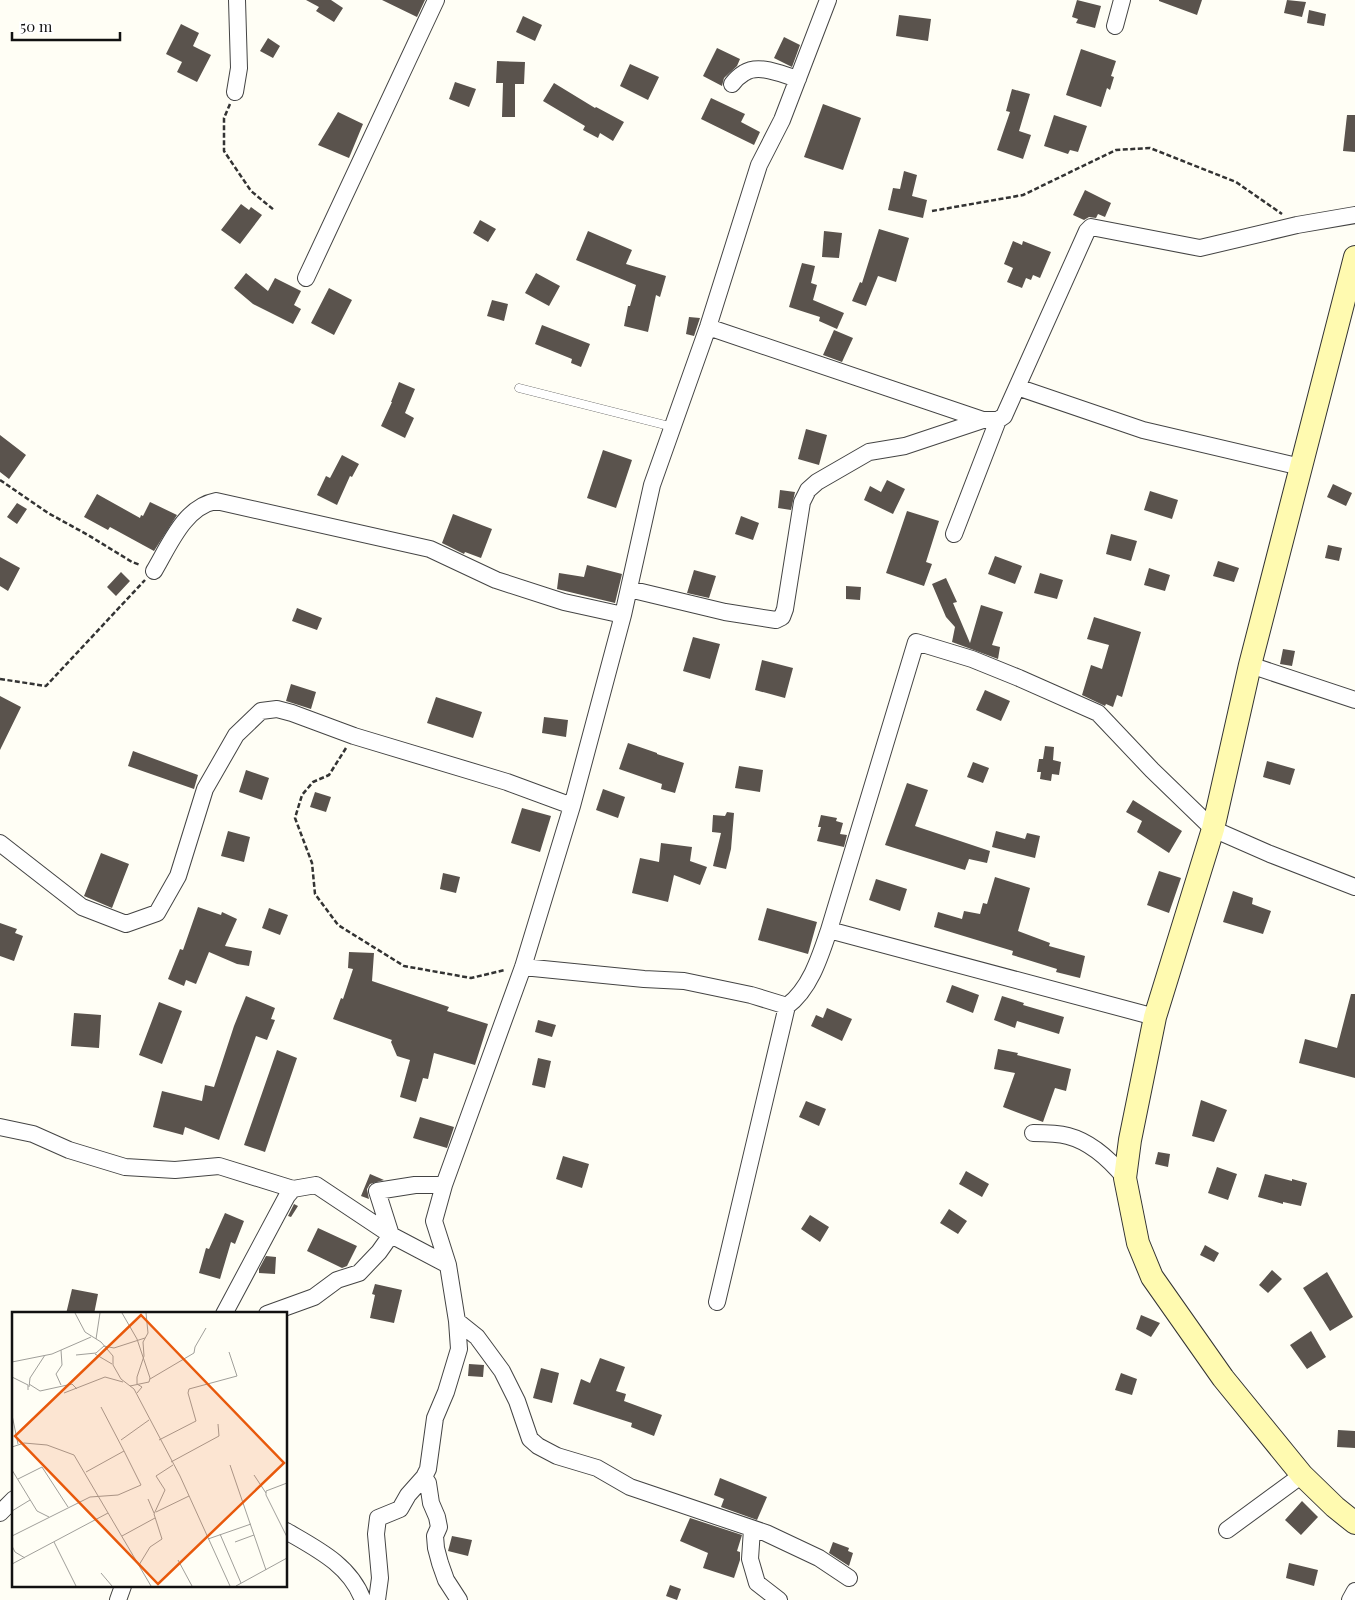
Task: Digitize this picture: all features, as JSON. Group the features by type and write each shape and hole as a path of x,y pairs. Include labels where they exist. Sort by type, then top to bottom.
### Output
{"main road":[{"path":"1355,257 1250,665 1213,828 1155,1018 1130,1140 1125,1178 1138,1243 1152,1277 1214,1366 1302,1475 1335,1507 1355,1523"}],"street":[{"path":"234,92 239,68 236,0"},
{"path":"306,278 436,0"},
{"path":"377,1600 380,1578 376,1534 378,1518 400,1509 428,1469 435,1418 446,1392 459,1349 457,1321 448,1265 434,1221 444,1185 523,967 572,806 623,615 652,485 708,327 759,165 782,120 828,0"},
{"path":"1115,26 1122,0"},
{"path":"732,84 745,72 754,69 764,69 798,79"},
{"path":"629,589 725,612 776,620 782,616 785,609 802,502 808,490 817,482 869,452 905,446 1004,416 1087,231 1091,227 1200,248 1297,225 1355,216"},
{"path":"708,327 990,420"},
{"path":"1017,387 1143,430 1301,467"},
{"path":"954,534 990,420"},
{"path":"154,571 183,524 196,509 216,501 430,549 496,580 564,602 623,615"},
{"path":"717,1302 787,1006 797,999 804,988 823,949 916,642 972,659 1098,713 1152,770 1213,828 1270,854 1355,887"},
{"path":"1250,665 1355,700"},
{"path":"0,843 82,907 126,924 157,913 178,876 204,789 236,735 261,711 277,709 354,736 508,782 572,806"},
{"path":"829,930 1155,1018"},
{"path":"523,967 684,981 787,1006"},
{"path":"0,1127 33,1134 69,1150 125,1167 175,1170 219,1166 293,1189 316,1185 391,1235 448,1265"},
{"path":"1033,1133 1070,1136 1102,1154 1125,1178"},
{"path":"391,1235 377,1191 415,1184 444,1185"},
{"path":"225,1312 287,1196 293,1189"},
{"path":"273,1312 314,1297 337,1280 359,1273 379,1252 391,1235"},
{"path":"457,1321 477,1337 502,1371 517,1401 530,1439 538,1446 557,1456 597,1468 630,1487 752,1529 819,1558 849,1578"},
{"path":"1227,1530 1302,1475"},
{"path":"424,1477 428,1483 431,1503 439,1527 435,1536 440,1563 446,1580 459,1600"},
{"path":"0,1513 12,1501"},
{"path":"752,1529 750,1560 757,1583 779,1600"},
{"path":"288,1532 330,1558 358,1586 363,1600"},
{"path":"118,1600 122,1588"},
{"path":"1350,1600 1355,1591"}],"lane":[{"path":"519,388 673,427"}],"path":[{"path":"234,92 224,118 224,151 251,190 274,210"},
{"path":"932,211 1023,195 1116,150 1150,148 1236,182 1297,225"},
{"path":"0,480 48,513 132,562 154,571 46,686 0,679"},
{"path":"354,736 329,775 313,782 302,795 295,818 312,863 315,894 338,925 404,966 471,978 523,967"}],"building":[{"path":"306,0 331,0 343,8 334,22 316,11 319,7"},
{"path":"382,0 425,0 417,17"},
{"path":"1077,0 1101,6 1095,28 1076,23 1078,19 1072,17"},
{"path":"1159,0 1202,0 1197,15"},
{"path":"1287,0 1306,2 1302,17 1284,13"},
{"path":"1309,10 1326,14 1324,26 1307,23"},
{"path":"899,15 931,19 928,41 896,36"},
{"path":"523,16 542,25 535,41 516,32"},
{"path":"181,24 199,33 193,46 211,55 197,82 177,72 182,62 166,54"},
{"path":"784,37 800,45 792,67 774,58"},
{"path":"268,38 280,46 273,58 260,51"},
{"path":"717,48 740,59 737,66 724,78 722,86 703,76"},
{"path":"1081,49 1116,61 1111,76 1114,77 1110,90 1107,88 1101,107 1066,95"},
{"path":"497,61 525,62 524,84 515,84 515,117 502,117 503,83 496,83"},
{"path":"630,64 659,77 648,100 620,86"},
{"path":"455,82 476,89 469,107 449,99"},
{"path":"554,83 595,108 624,122 613,141 600,133 598,138 583,130 585,126 543,101"},
{"path":"1012,89 1030,94 1019,131 1031,135 1023,159 997,150 1010,112 1006,111"},
{"path":"711,98 745,114 741,122 760,132 754,145 701,119"},
{"path":"823,104 861,118 843,170 804,157"},
{"path":"338,112 363,124 349,158 318,145"},
{"path":"1054,115 1087,126 1078,152 1070,150 1068,154 1044,146"},
{"path":"1347,115 1355,115 1355,152 1343,151"},
{"path":"904,171 917,175 912,196 927,200 923,218 888,210 893,188 900,189"},
{"path":"1085,190 1111,203 1105,217 1098,214 1096,218 1089,217 1084,220 1073,215"},
{"path":"241,204 249,210 251,207 262,215 240,244 221,230"},
{"path":"480,220 496,229 488,242 473,233"},
{"path":"879,229 909,238 896,282 878,276 866,306 852,301 860,282 862,283"},
{"path":"588,231 632,250 626,264 666,276 660,297 656,295 648,332 624,326 628,306 630,306 636,285 576,260"},
{"path":"824,231 842,233 839,258 822,257"},
{"path":"1013,241 1022,245 1023,241 1051,252 1040,278 1033,275 1031,280 1026,278 1022,288 1007,282 1013,268 1004,264"},
{"path":"802,263 815,266 811,283 817,285 813,300 844,313 837,329 819,321 820,317 789,307"},
{"path":"246,273 268,291 275,278 301,291 294,305 301,309 293,324 253,304 234,288"},
{"path":"536,273 560,286 549,306 525,293"},
{"path":"329,288 352,300 334,335 311,323"},
{"path":"492,300 508,304 504,321 487,316"},
{"path":"689,317 700,318 694,336 686,334"},
{"path":"542,325 590,344 581,367 571,363 572,359 535,344"},
{"path":"834,330 853,338 842,362 823,355"},
{"path":"399,382 415,389 405,413 414,418 405,438 381,426"},
{"path":"806,429 827,435 819,465 798,459"},
{"path":"0,435 26,455 9,479 0,472"},
{"path":"603,450 632,460 616,508 587,498"},
{"path":"342,455 359,464 352,477 350,476 337,505 317,495 326,476 330,478"},
{"path":"887,480 905,489 893,514 864,500 870,486 881,492"},
{"path":"1333,484 1352,493 1346,506 1327,497"},
{"path":"780,490 795,492 791,510 778,508"},
{"path":"1150,491 1178,500 1172,519 1144,510"},
{"path":"97,494 140,518 150,502 177,515 154,551 110,527 108,530 84,517"},
{"path":"17,503 27,509 17,524 7,517"},
{"path":"907,511 939,521 926,562 932,564 924,586 886,573"},
{"path":"453,514 492,529 481,558 465,552 464,554 442,543"},
{"path":"741,516 759,523 753,540 735,534"},
{"path":"1111,534 1137,541 1131,561 1106,554"},
{"path":"1328,545 1342,548 1339,561 1325,558"},
{"path":"995,556 1022,566 1015,584 988,574"},
{"path":"0,557 20,568 8,591 0,586"},
{"path":"1218,561 1239,568 1234,582 1213,576"},
{"path":"587,565 622,574 615,603 557,589 559,573 584,577"},
{"path":"1149,568 1170,575 1165,591 1144,585"},
{"path":"694,570 716,576 709,598 687,593"},
{"path":"121,572 130,581 116,596 107,587"},
{"path":"1040,573 1063,580 1057,599 1034,593"},
{"path":"946,578 957,602 953,603 970,643 981,605 1003,612 992,645 1000,647 998,659 952,642 955,627 946,617 932,584"},
{"path":"846,586 861,587 860,600 846,599"},
{"path":"297,608 322,618 317,630 292,621"},
{"path":"1094,617 1141,632 1122,697 1117,695 1113,707 1106,704 1105,706 1082,695 1091,665 1102,669 1109,645 1087,639"},
{"path":"693,637 720,644 710,679 683,671"},
{"path":"1283,649 1295,651 1292,666 1280,664"},
{"path":"762,660 793,668 785,698 755,690"},
{"path":"291,684 316,692 311,709 286,701"},
{"path":"985,690 1010,701 1001,721 976,710"},
{"path":"0,696 21,707 0,750"},
{"path":"436,697 482,712 473,738 427,723"},
{"path":"544,717 568,720 566,737 542,733"},
{"path":"628,743 684,763 675,793 661,789 662,784 619,769"},
{"path":"1045,746 1054,747 1053,760 1061,762 1059,775 1052,774 1051,781 1040,779 1041,772 1037,772 1039,759 1043,759"},
{"path":"133,751 198,775 194,789 128,766"},
{"path":"1267,761 1295,769 1290,785 1263,777"},
{"path":"973,762 989,768 983,783 967,777"},
{"path":"739,766 763,770 760,792 735,788"},
{"path":"246,770 269,778 262,800 239,792"},
{"path":"907,783 928,790 915,826 990,851 987,863 969,859 965,870 885,845"},
{"path":"603,789 625,797 618,818 596,810"},
{"path":"315,792 331,797 326,812 310,807"},
{"path":"1133,800 1182,831 1169,853 1137,832 1142,821 1126,812"},
{"path":"522,808 551,816 540,852 511,843"},
{"path":"727,812 734,813 731,849 726,869 713,866 721,833 712,832 713,815 725,816"},
{"path":"821,815 837,818 836,821 843,823 840,834 847,835 844,847 817,841 821,827 818,827"},
{"path":"228,831 250,837 244,862 221,856"},
{"path":"996,831 1025,839 1027,833 1040,836 1035,858 992,847"},
{"path":"661,843 692,847 690,861 707,867 700,885 674,875 668,902 632,893 640,858 659,862"},
{"path":"101,853 129,864 112,908 84,896"},
{"path":"1159,871 1181,878 1169,913 1147,905"},
{"path":"443,873 460,877 456,893 440,889"},
{"path":"995,877 1030,888 1018,931 1050,943 1049,946 1085,956 1080,978 1056,972 1057,969 1012,955 1013,951 934,927 938,912 962,919 964,911 980,914 983,903 987,904"},
{"path":"876,879 907,889 900,911 869,900"},
{"path":"1233,891 1253,898 1252,904 1271,911 1263,934 1223,922"},
{"path":"198,907 221,915 222,912 237,919 225,946 252,951 249,966 237,964 209,952 196,984 186,980 184,986 168,979 180,949 183,950"},
{"path":"269,908 288,915 280,935 262,928"},
{"path":"767,908 817,922 808,954 758,940"},
{"path":"0,923 17,929 15,933 23,936 14,961 0,956"},
{"path":"349,952 374,953 372,981 449,1007 447,1011 488,1024 475,1065 434,1053 428,1079 423,1078 416,1102 400,1097 410,1060 397,1056 391,1042 392,1040 333,1019 341,998 343,999 353,969 348,968"},
{"path":"952,985 979,995 973,1013 946,1002"},
{"path":"1351,994 1355,994 1355,1078 1299,1063 1305,1039 1337,1048"},
{"path":"246,996 275,1008 271,1019 275,1020 267,1040 256,1036 219,1140 185,1127 183,1135 153,1127 162,1091 202,1101 205,1085 214,1087"},
{"path":"1002,996 1024,1003 1023,1005 1064,1017 1059,1034 1017,1021 1015,1028 994,1020"},
{"path":"159,1002 182,1011 162,1064 139,1055"},
{"path":"827,1008 852,1019 842,1041 811,1026 816,1015 823,1018"},
{"path":"74,1013 101,1015 99,1048 71,1046"},
{"path":"538,1020 556,1025 552,1037 535,1032"},
{"path":"998,1049 1071,1069 1066,1091 1055,1088 1043,1122 1003,1107 1015,1073 994,1069"},
{"path":"277,1050 297,1058 265,1152 244,1145"},
{"path":"538,1058 551,1061 545,1088 532,1085"},
{"path":"1201,1100 1227,1110 1214,1142 1192,1136"},
{"path":"806,1101 826,1109 819,1126 799,1117"},
{"path":"420,1117 454,1127 447,1148 413,1138"},
{"path":"1158,1152 1170,1154 1168,1167 1155,1164"},
{"path":"563,1156 589,1164 582,1188 556,1179"},
{"path":"1217,1167 1237,1174 1228,1200 1208,1193"},
{"path":"966,1171 989,1184 982,1197 959,1184"},
{"path":"370,1174 384,1180 370,1184 367,1189 369,1199 361,1196"},
{"path":"1265,1174 1307,1183 1301,1206 1283,1202 1283,1204 1258,1197"},
{"path":"294,1204 298,1206 291,1217 288,1216"},
{"path":"949,1209 967,1221 958,1234 940,1223"},
{"path":"225,1213 244,1221 235,1244 231,1242 220,1279 199,1273 206,1248 209,1249"},
{"path":"810,1215 829,1227 820,1242 801,1229"},
{"path":"318,1228 357,1246 347,1266 342,1268 307,1251"},
{"path":"1205,1245 1219,1253 1214,1262 1200,1255"},
{"path":"266,1256 276,1257 275,1274 259,1273 259,1269"},
{"path":"1272,1270 1282,1279 1268,1293 1259,1285"},
{"path":"1327,1272 1353,1317 1330,1331 1303,1288"},
{"path":"375,1284 402,1290 394,1323 370,1318 375,1295 372,1294"},
{"path":"72,1289 98,1294 94,1312 66,1312"},
{"path":"1141,1315 1160,1323 1151,1337 1136,1329"},
{"path":"1311,1331 1326,1357 1307,1369 1290,1345"},
{"path":"600,1358 625,1367 616,1391 626,1394 624,1401 662,1415 654,1436 631,1427 632,1423 573,1404 581,1379 590,1383"},
{"path":"469,1364 484,1365 483,1377 468,1376"},
{"path":"541,1368 559,1373 552,1403 533,1398"},
{"path":"1121,1373 1137,1379 1132,1395 1115,1390"},
{"path":"1338,1430 1355,1431 1355,1448 1337,1447"},
{"path":"720,1478 767,1497 757,1520 721,1507 724,1499 714,1495"},
{"path":"1302,1501 1318,1517 1301,1535 1285,1520"},
{"path":"690,1518 742,1535 737,1551 740,1552 740,1560 734,1578 703,1568 708,1553 680,1541"},
{"path":"452,1536 472,1540 468,1556 448,1551"},
{"path":"833,1542 849,1548 848,1551 853,1553 849,1566 829,1553"},
{"path":"1289,1563 1318,1570 1314,1586 1286,1578"},
{"path":"670,1585 681,1589 677,1600 666,1596"}]}
